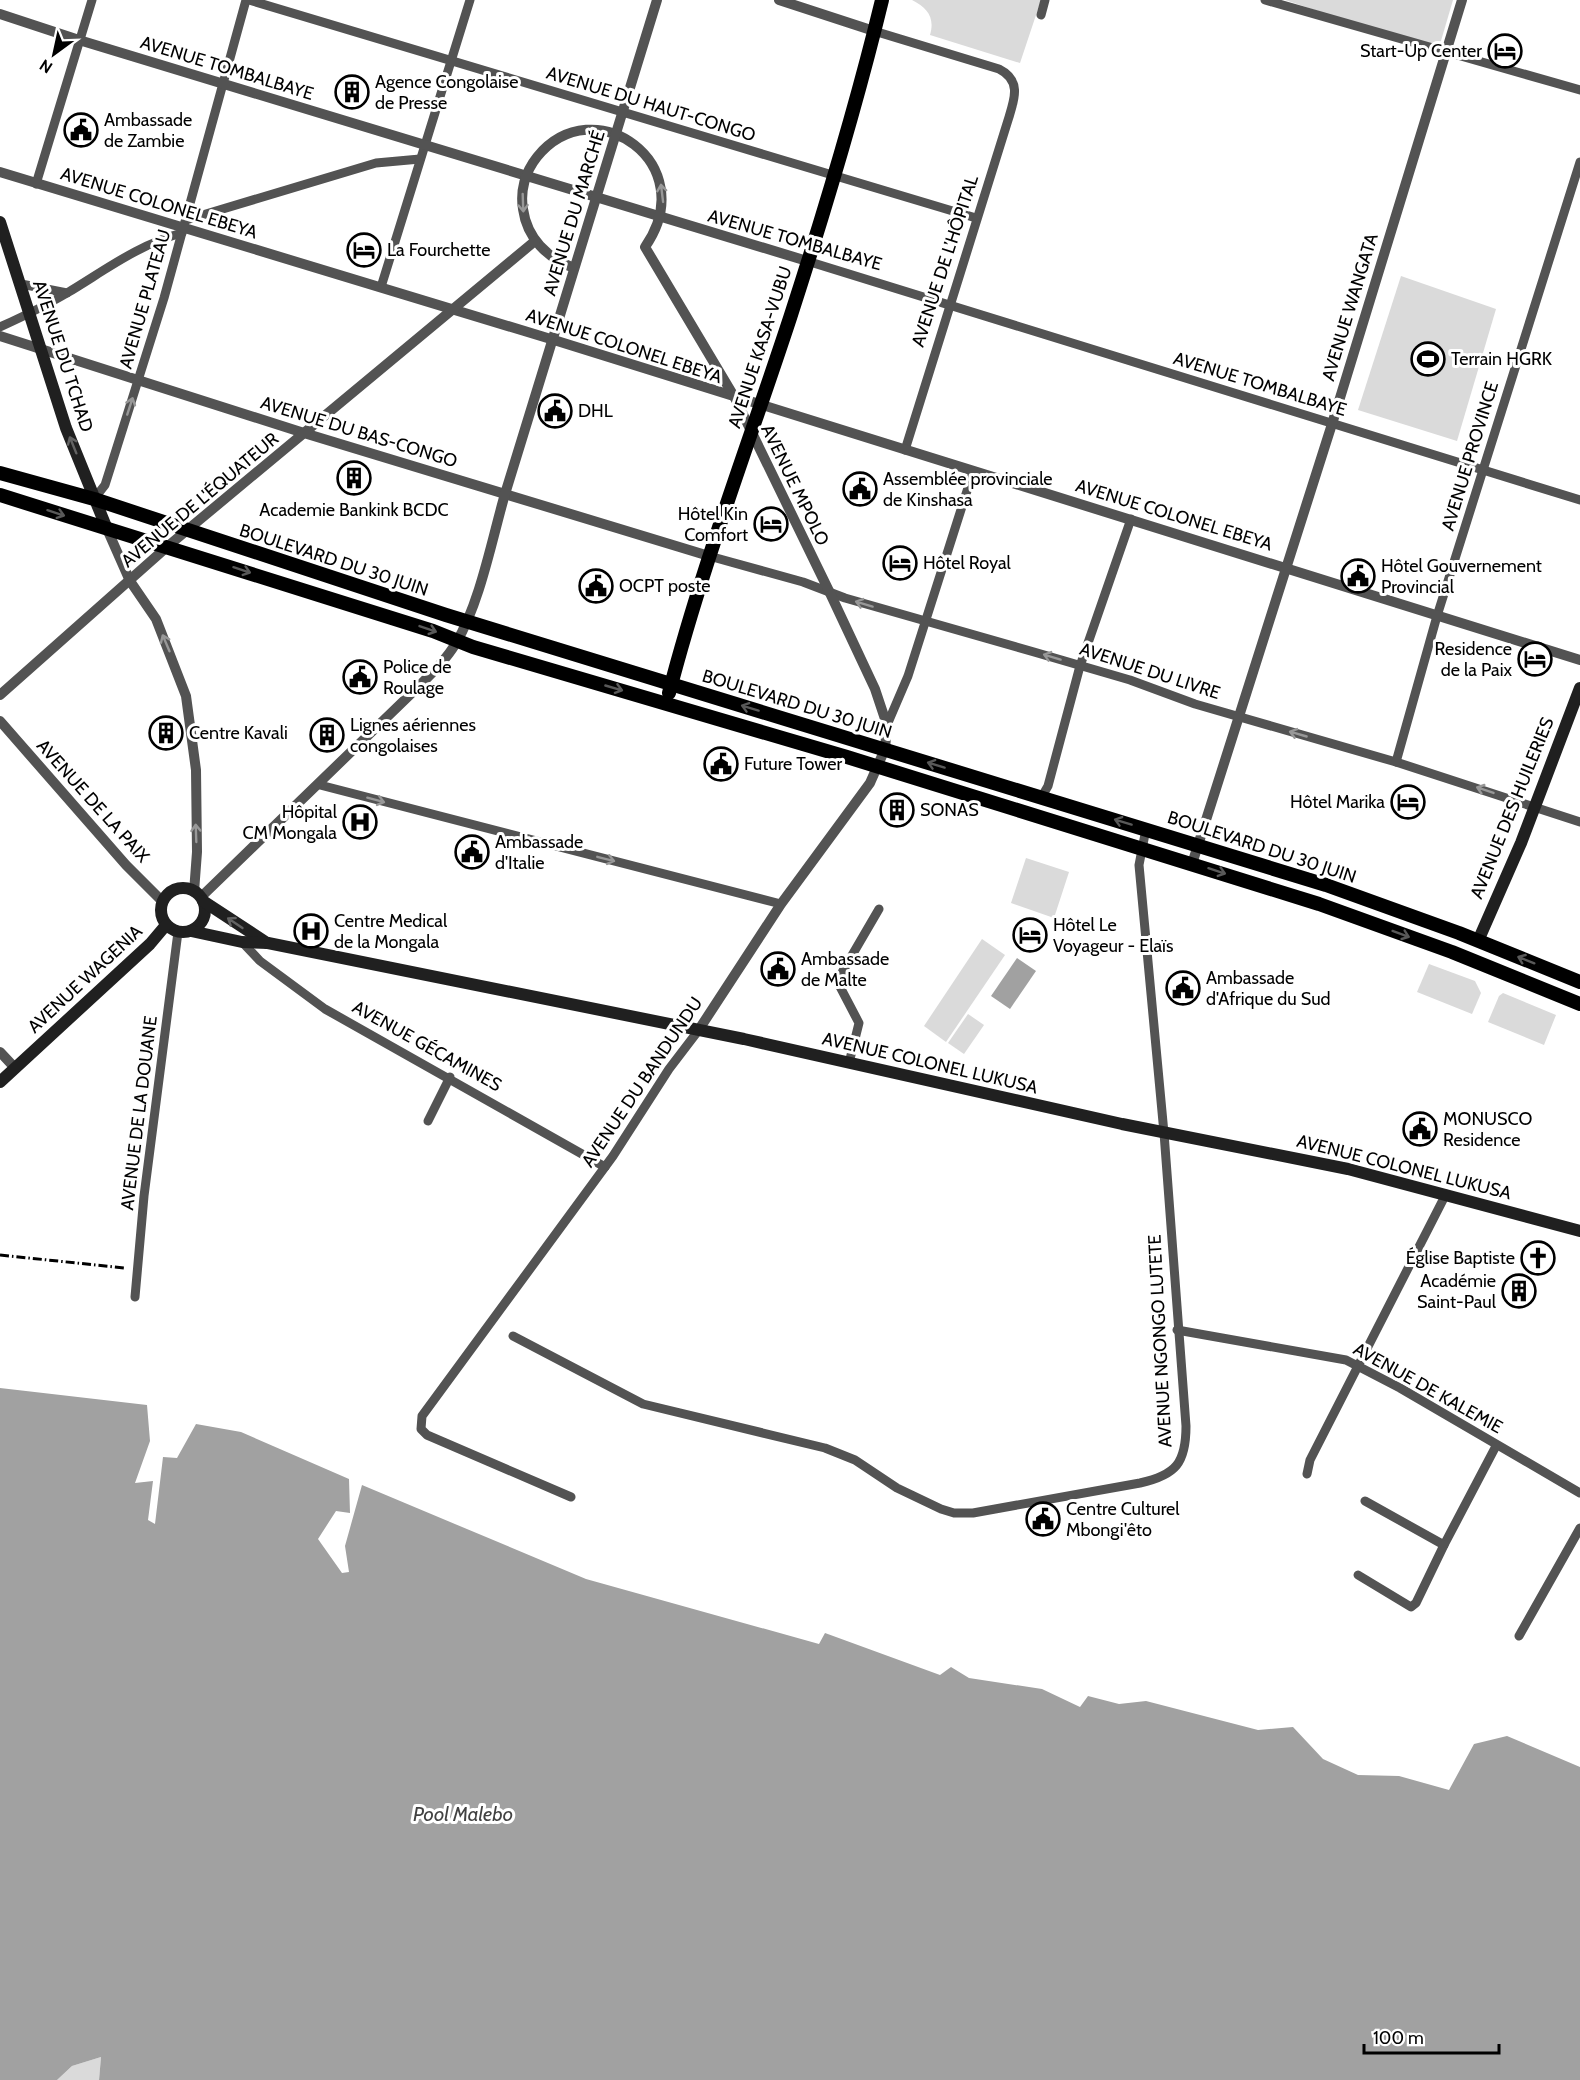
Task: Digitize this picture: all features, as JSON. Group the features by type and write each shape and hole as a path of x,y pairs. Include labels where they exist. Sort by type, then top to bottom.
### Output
{"main road":[{"name":"AVENUE KASA-VUBU","path":"666,704 709,556 834,175 882,0"},
{"name":"AVENUE DU TCHAD","path":"0,222 66,428 107,529"},
{"name":"BOULEVARD DU 30 JUIN","path":"0,473 94,499 466,621 1326,885 1478,941 1580,982"},
{"name":"BOULEVARD DU 30 JUIN","path":"0,495 168,546 457,641 879,767 1319,904 1452,952 1580,1004"},
{"name":"AVENUE DES HUILERIES","path":"1478,941 1521,843 1580,687"},
{"path":"180,888 199,897 203,918 191,931 178,932 166,925 161,913 162,901 167,895 180,888"},
{"name":"AVENUE COLONEL LUKUSA","path":"199,897 268,943"},
{"name":"AVENUE WAGENIA","path":"0,1082 150,944 166,925"},
{"name":"AVENUE COLONEL LUKUSA","path":"191,931 242,942 268,943 698,1031 1164,1132 1348,1169 1580,1231"}],"street":[{"path":"36,184 92,0"},
{"name":"AVENUE DU HAUT-CONGO","path":"248,0 453,60 622,114 976,218"},
{"name":"AVENUE PLATEAU","path":"94,499 105,485 139,381 248,0"},
{"path":"381,287 470,0"},
{"name":"AVENUE DU MARCHÉ","path":"199,897 320,785 436,669 457,641 466,621 554,340 594,198 657,0"},
{"path":"779,0 874,31"},
{"path":"1041,15 1046,0"},
{"path":"1265,0 1580,90"},
{"name":"AVENUE WANGATA","path":"1192,864 1332,423 1462,0"},
{"name":"AVENUE TOMBALBAYE","path":"0,14 594,198 948,303 1580,500"},
{"name":"AVENUE DE L’HÔPITAL","path":"874,31 989,65 1007,73 1014,83 1014,101 948,303 905,450"},
{"path":"574,268 552,258 536,242 528,230 523,210 523,189 526,176 538,156 555,140 585,131 615,134 638,147 654,167 662,192 661,218"},
{"path":"0,327 67,293 157,239 184,226 376,163 420,159"},
{"name":"AVENUE PROVINCE","path":"1396,762 1437,616 1580,162"},
{"name":"AVENUE COLONEL EBEYA","path":"0,172 454,309 1580,660"},
{"name":"AVENUE MPOLO","path":"661,218 645,247 735,398 875,689 887,725 885,749 879,767"},
{"name":"AVENUE DE L'ÉQUATEUR","path":"0,695 168,546 536,242"},
{"path":"21,284 67,293"},
{"name":"AVENUE DU BAS-CONGO","path":"0,336 304,433 709,556"},
{"path":"887,725 905,684 973,472"},
{"path":"1041,798 1048,786 1080,666 1131,519"},
{"path":"107,529 130,581 156,619 186,696 196,770 199,897"},
{"name":"AVENUE DU LIVRE","path":"709,556 1396,762 1580,822"},
{"name":"AVENUE DE LA PAIX","path":"0,721 126,865 162,901"},
{"name":"AVENUE DU BANDUNDU","path":"571,1497 427,1436 421,1429 424,1409 604,1167 698,1031 781,904 870,783 879,767"},
{"path":"320,785 781,904"},
{"name":"AVENUE NGONGO LUTETE","path":"513,1336 643,1404 825,1448 875,1472 918,1499 941,1509 965,1513 1140,1483 1159,1479 1170,1472 1183,1456 1186,1441 1164,1132 1139,865 1146,829"},
{"path":"849,1063 859,1023 837,981 879,909"},
{"name":"AVENUE DE LA DOUANE","path":"135,1298 144,1196 178,932"},
{"name":"AVENUE GÉCAMINES","path":"242,942 260,962 325,1009 450,1077 604,1167"},
{"path":"0,1052 15,1068"},
{"path":"428,1121 450,1077"},
{"path":"1306,1474 1310,1460 1446,1194"},
{"name":"AVENUE DE KALEMIE","path":"1178,1330 1329,1355 1360,1365 1580,1493"},
{"path":"1358,1575 1411,1607 1416,1603 1496,1446"},
{"path":"1365,1501 1444,1545"},
{"path":"1519,1636 1580,1528"}],"shaded area":[{"path":"912,0 1041,0 1020,63 930,35 932,23 929,14"},
{"path":"1285,0 1453,0 1438,51"},
{"name":"Terrain HGRK","path":"1401,276 1496,309 1457,441 1358,410"},
{"path":"1026,858 1069,872 1054,918 1011,903"},
{"path":"982,939 1005,955 946,1042 924,1026"},
{"path":"1429,964 1475,981 1481,993 1472,1014 1417,992"},
{"path":"1503,993 1556,1015 1544,1045 1488,1022 1499,996"},
{"path":"968,1014 984,1025 964,1054 948,1043"},
{"path":"101,2057 99,2080 57,2080 72,2066"}],"water":[{"path":"1017,958 1036,971 1010,1009 991,996"},
{"name":"Pool Malebo","path":"0,1388 147,1405 150,1441 135,1483 153,1481 148,1520 155,1524 163,1457 177,1458 196,1424 241,1432 349,1479 350,1513 336,1511 318,1539 342,1573 349,1572 345,1546 362,1485 586,1579 819,1644 825,1633 940,1675 951,1667 969,1678 1042,1689 1080,1707 1088,1696 1119,1704 1146,1701 1258,1730 1293,1727 1323,1759 1358,1775 1399,1776 1449,1790 1474,1744 1507,1736 1580,1767 1580,2080 99,2080 101,2057 72,2066 57,2080 0,2080"}],"railway":[{"path":"0,1255 124,1268"}],"place":[{"name":"Start-Up Center","path":"1505,51"},
{"name":"Agence Congolaise de Presse","path":"352,92"},
{"name":"Ambassade de Zambie","path":"81,130"},
{"name":"La Fourchette","path":"364,250"},
{"name":"Terrain HGRK","path":"1428,359"},
{"name":"DHL","path":"555,411"},
{"name":"Academie Bankink BCDC","path":"354,478"},
{"name":"Assemblée provinciale de Kinshasa","path":"860,489"},
{"name":"Hôtel Kin Comfort","path":"771,524"},
{"name":"Hôtel Royal","path":"900,563"},
{"name":"Hôtel Gouvernement Provincial","path":"1358,576"},
{"name":"OCPT poste","path":"596,586"},
{"name":"Residence de la Paix","path":"1535,659"},
{"name":"Police de Roulage","path":"360,677"},
{"name":"Centre Kavali","path":"166,733"},
{"name":"Lignes aériennes congolaises","path":"327,735"},
{"name":"Future Tower","path":"721,764"},
{"name":"Hôtel Marika","path":"1408,802"},
{"name":"SONAS","path":"897,810"},
{"name":"Hôpital CM Mongala","path":"360,822"},
{"name":"Ambassade d'Italie","path":"472,852"},
{"name":"Centre Medical de la Mongala","path":"311,931"},
{"name":"Hôtel Le Voyageur - Elaïs","path":"1030,935"},
{"name":"Ambassade de Malte","path":"778,969"},
{"name":"Ambassade d'Afrique du Sud","path":"1183,988"},
{"name":"MONUSCO Residence","path":"1420,1129"},
{"name":"Église Baptiste","path":"1538,1258"},
{"name":"Académie Saint-Paul","path":"1519,1291"},
{"name":"Centre Culturel Mbongi'êto","path":"1043,1519"}]}
